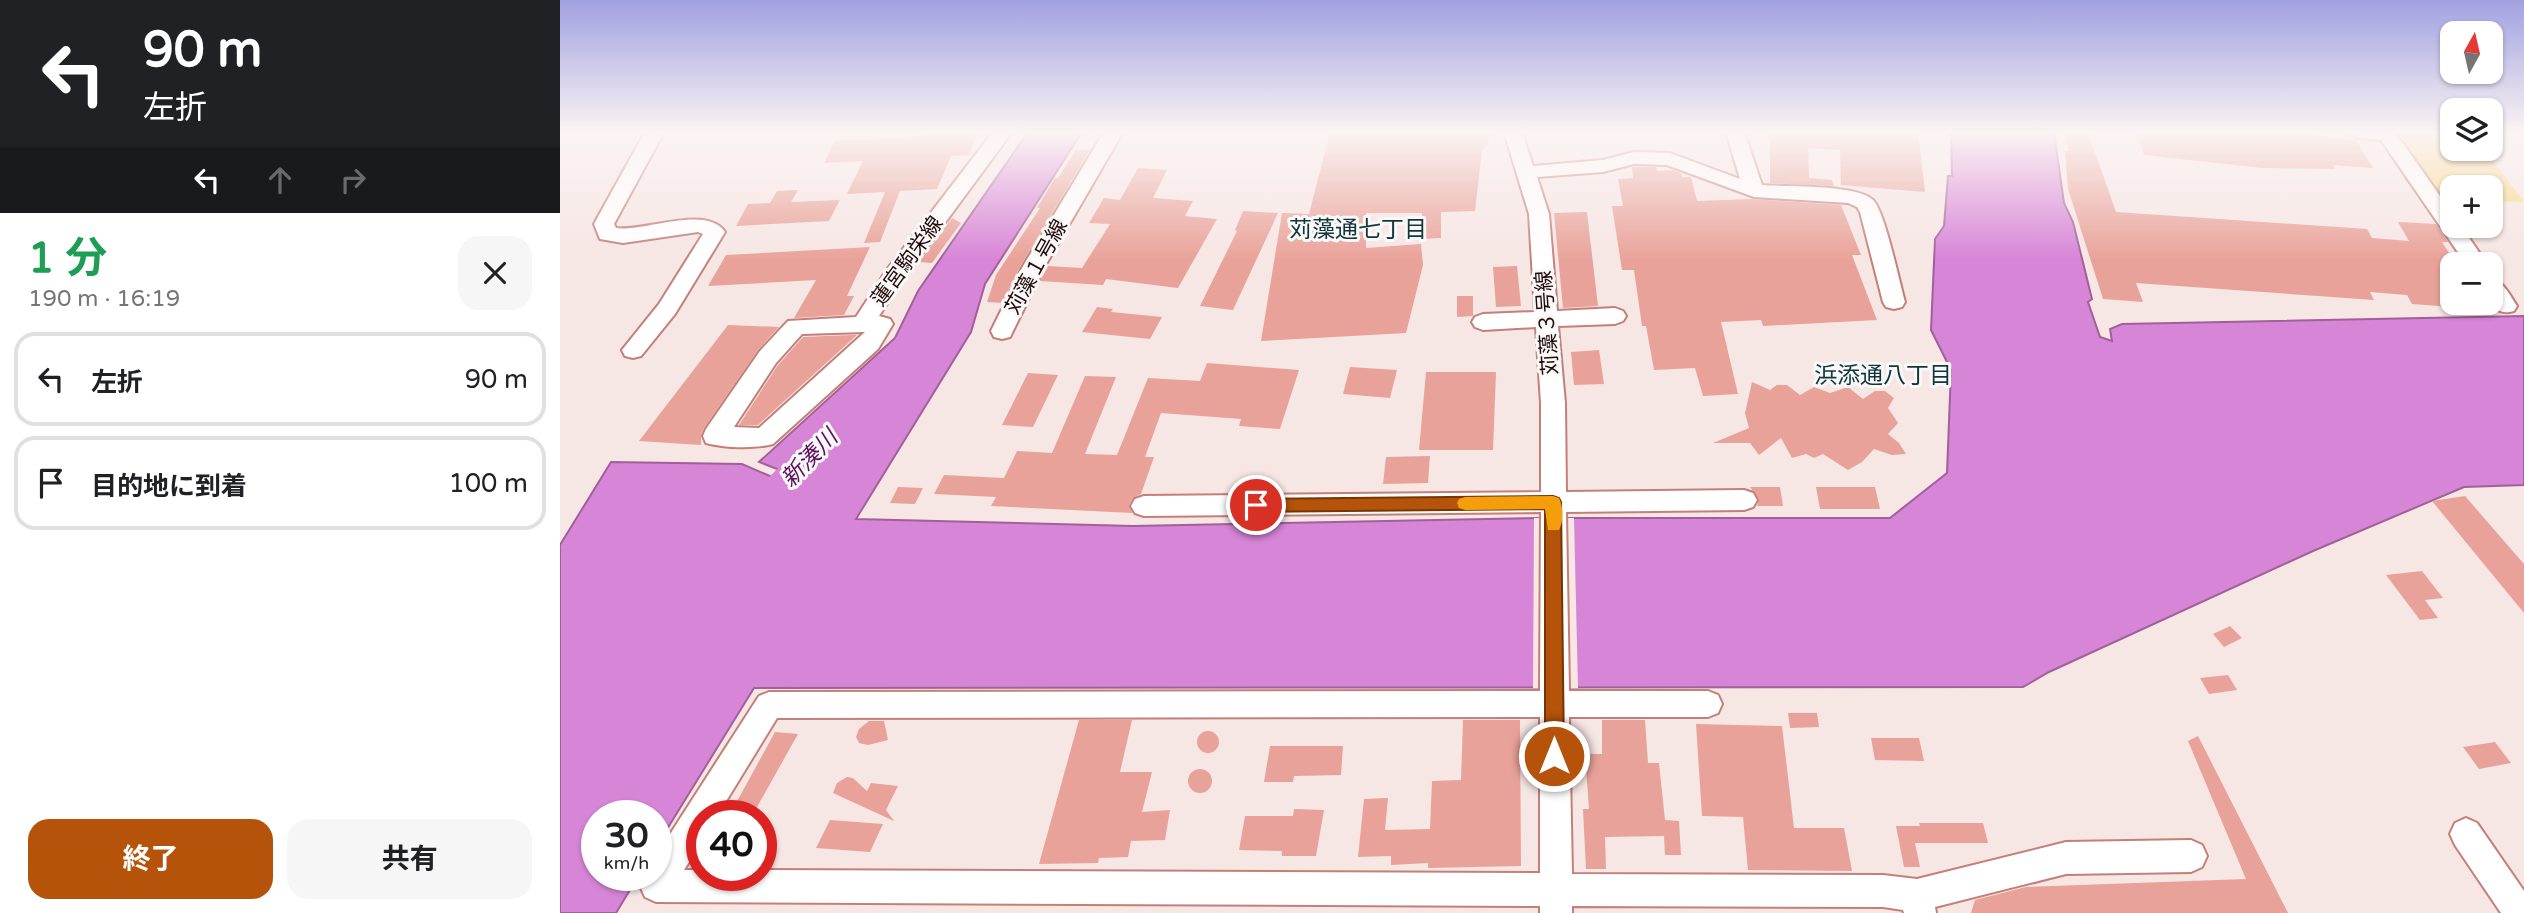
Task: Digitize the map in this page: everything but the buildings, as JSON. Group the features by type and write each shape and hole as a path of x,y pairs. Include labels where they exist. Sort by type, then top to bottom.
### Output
{"street":[{"path":"631,175 604,224 607,234 623,236 701,225 715,232 667,309 633,351"},
{"name":"蓮宮駒栄線","path":"863,324 894,275 971,175"},
{"name":"苅藻１号線","path":"1002,331 1034,266 1089,175"},
{"name":"苅藻３号線","path":"1528,175 1539,214 1553,403 1556,900"},
{"path":"1711,175 1754,191 1851,197 1865,203 1895,302"},
{"path":"1749,175 1754,191"},
{"path":"2414,175 2469,252"},
{"path":"2503,302 2506,306"},
{"path":"1483,322 1615,316"},
{"path":"863,324 882,324 870,343 764,437 715,436 768,357 796,326 863,324"},
{"path":"1144,506 1553,510 1744,500"},
{"path":"1708,704 1554,697 769,705 656,887 1556,900 1883,891 1918,904 2066,858 2191,856"},
{"path":"2466,834 2521,913"}],"shaded area":[{"path":"2424,175 2503,175 2524,202 2503,201 2503,175 2440,175 2440,199"}],"water":[{"path":"999,175 1055,175 985,284 971,332 856,519 1133,526 1538,518 1890,518 1947,473 1951,370 1931,330 1935,239 1944,226 1948,176 2060,175 2064,203 2073,222 2092,299 2088,302 2100,337 2112,341 2110,329 2122,324 2524,316 2524,485 2464,487 2313,551 2049,672 2023,687 754,688 672,821 672,800 581,800 581,891 629,891 616,913 560,913 560,545 611,462 742,464 793,486 800,478 759,462 895,338 918,291"}],"pier":[{"path":"1534,518 1574,518 1578,688 1533,688"}],"waterway":[{"name":"新湊川","path":"753,516 825,441"}],"slow traffic":[{"path":"1465,503 1553,502 1554,525"}],"district":[{"name":"苅藻通七丁目","path":"1358,229"},
{"name":"浜添通八丁目","path":"1883,375"}],"route":[{"path":"1256,505 1553,502 1554,756"}]}
